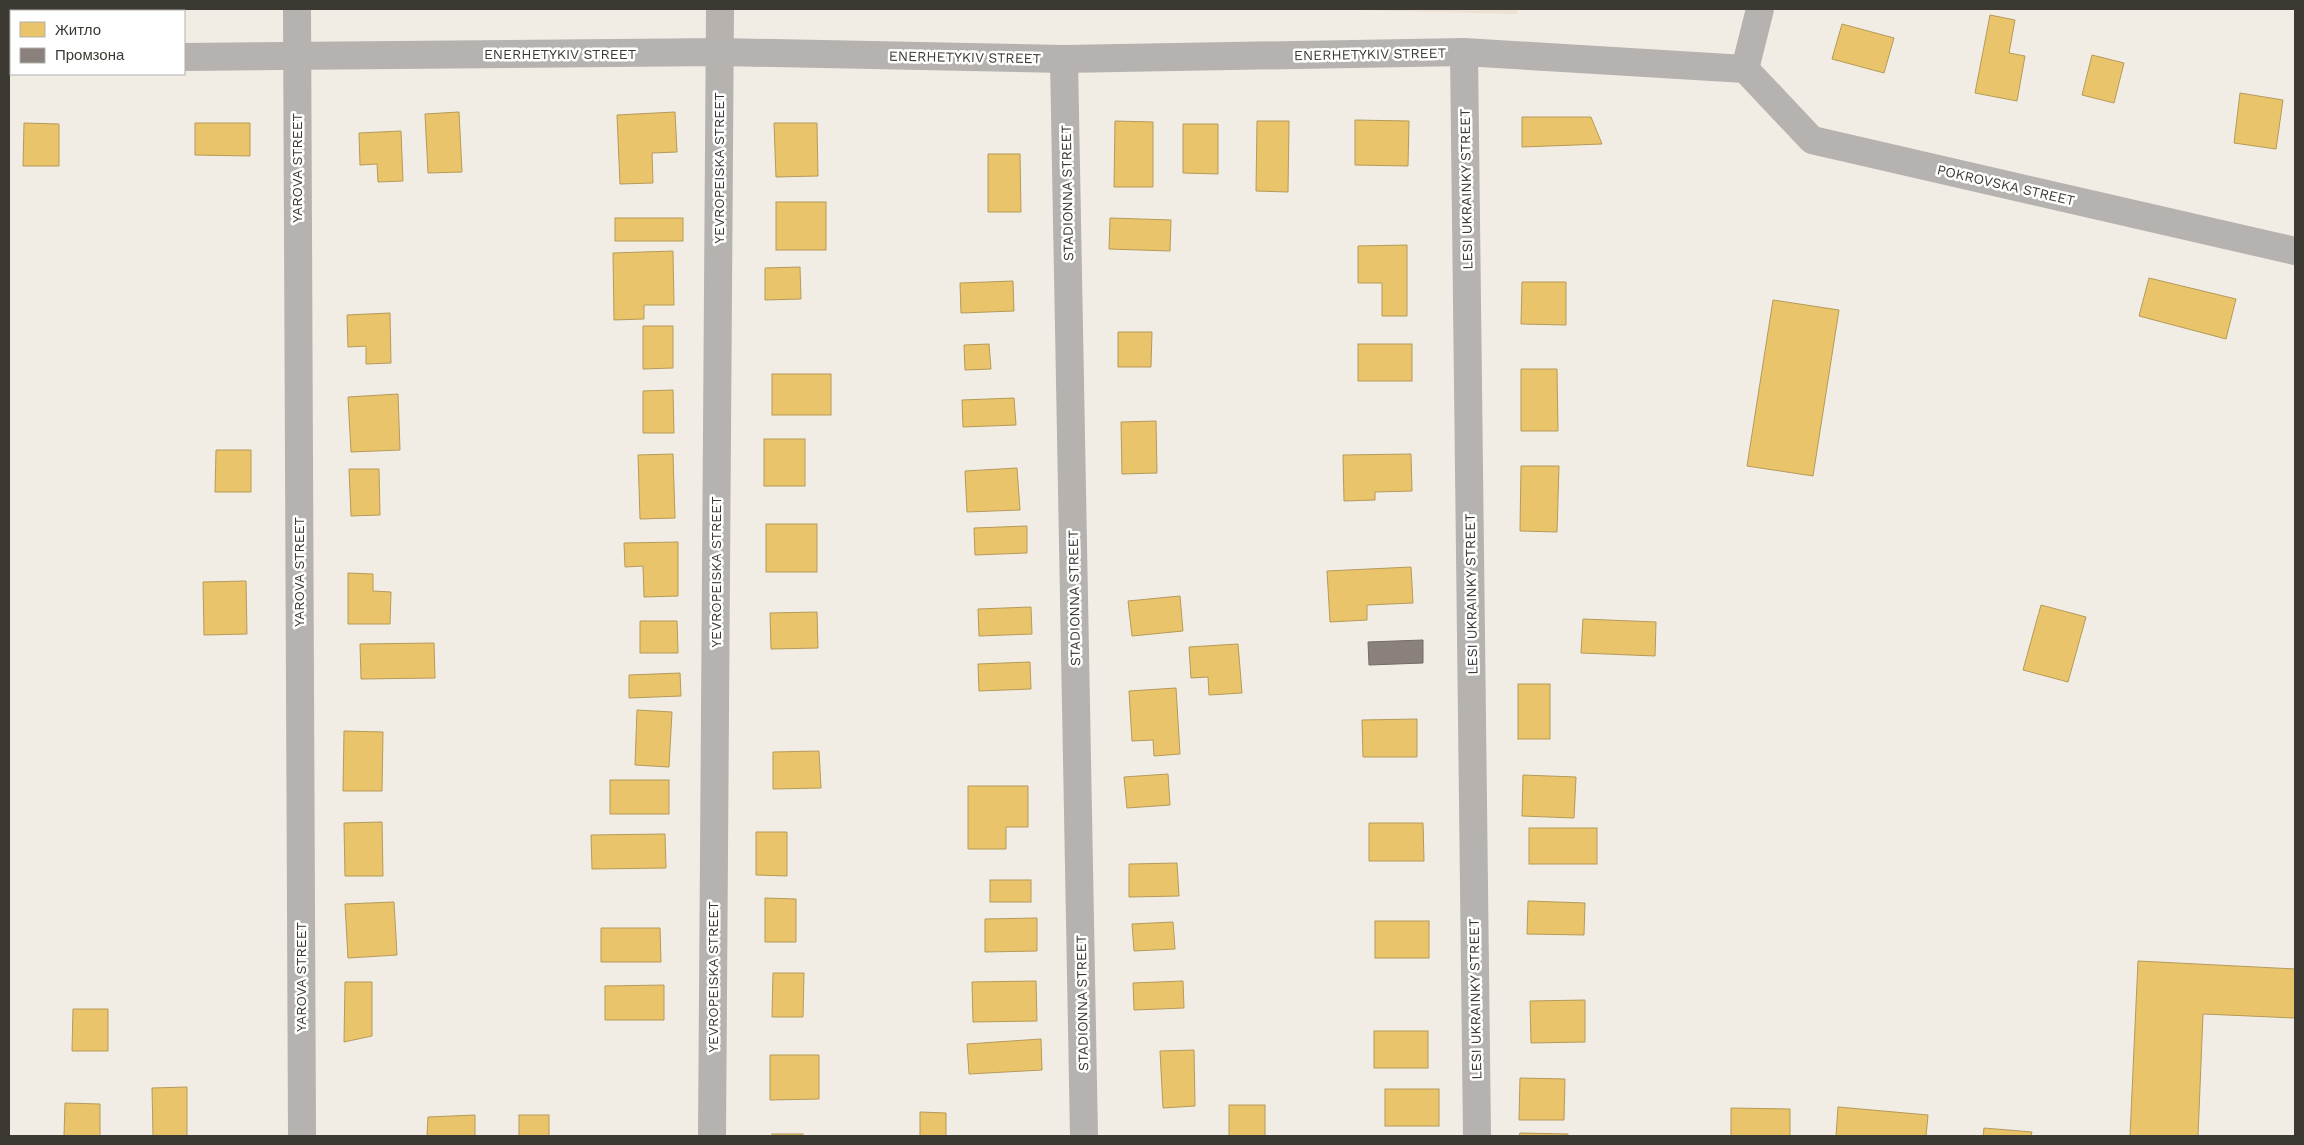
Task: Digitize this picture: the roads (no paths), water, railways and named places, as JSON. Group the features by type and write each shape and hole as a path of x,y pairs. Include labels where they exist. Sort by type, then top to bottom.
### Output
{"street":[{"name":"YAROVA STREET","path":"297,9 302,1136"},
{"name":"YEVROPEISKA STREET","path":"712,1136 720,9"},
{"path":"1746,69 1760,9"},
{"name":"ENERHETYKIV STREET","path":"185,57 720,52 1064,60 1464,52 1746,69"},
{"name":"LESI UKRAINKY STREET","path":"1464,52 1477,1136"},
{"name":"STADIONNA STREET","path":"1064,60 1084,1136"},
{"name":"POKROVSKA STREET","path":"1746,69 1812,140 2295,251"}]}
